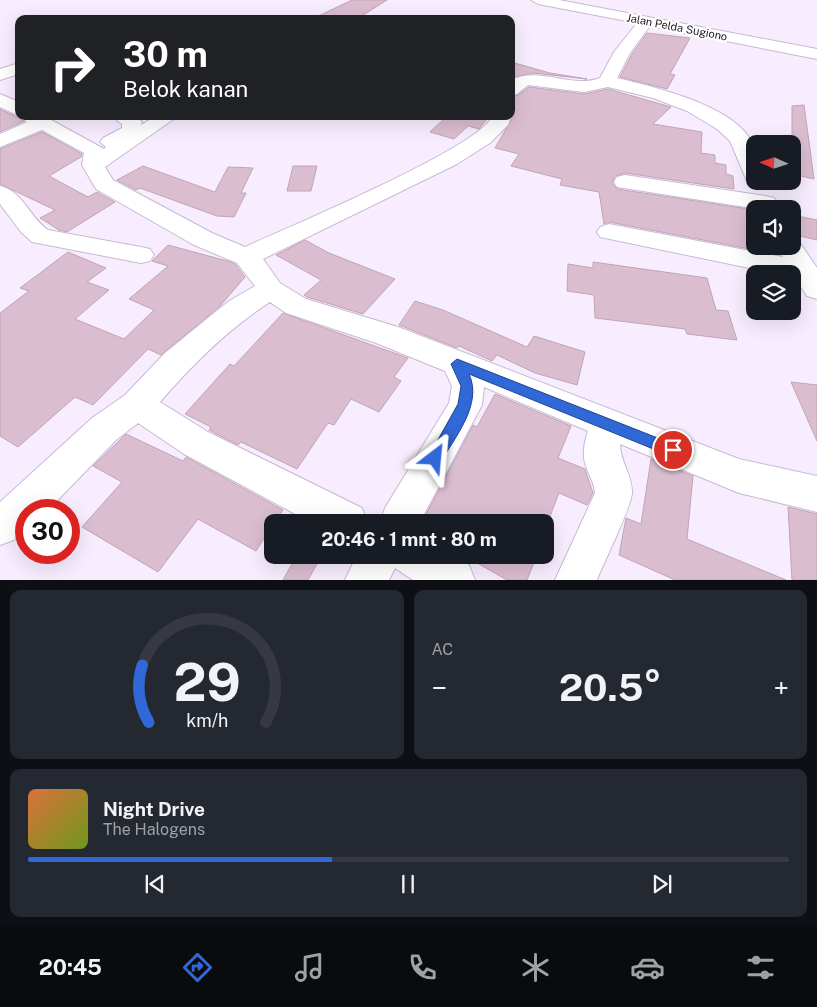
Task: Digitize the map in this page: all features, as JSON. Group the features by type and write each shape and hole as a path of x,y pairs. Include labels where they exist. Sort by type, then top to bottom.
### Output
{"street":[{"name":"Jalan Pelda Sugiono","path":"538,0 817,54"},
{"path":"607,81 622,52 646,21"},
{"path":"0,75 15,69"},
{"path":"515,86 520,82 530,80 576,87 591,87 607,81 692,106 720,121 738,138 746,156"},
{"path":"0,99 15,108"},
{"path":"0,141 26,120"},
{"path":"35,120 94,158 104,184 170,222 246,257 265,278 270,289 296,306 387,335 739,476 817,494"},
{"path":"94,158 131,131 132,122 128,120"},
{"path":"94,158 162,120"},
{"path":"246,257 450,160 484,138 501,120"},
{"path":"625,182 746,202"},
{"path":"0,193 13,203 30,230 41,236 141,255"},
{"path":"610,232 810,279"},
{"path":"795,255 810,279"},
{"path":"0,526 27,505 104,429 137,405 183,356 238,308 270,289"},
{"path":"404,514 465,405 468,386 457,364"},
{"path":"137,405 196,443 333,514"},
{"path":"576,580 614,494 612,478 602,461 602,444 607,424"},
{"path":"366,580 375,564"},
{"path":"426,564 454,580"}],"building":[{"path":"352,0 387,0 363,15 320,15"},
{"path":"647,33 690,38 670,74 675,75 667,89 620,77 632,54"},
{"path":"515,63 550,73 587,79 533,73 515,77"},
{"path":"529,87 584,94 608,89 671,107 653,124 702,132 701,153 715,155 715,163 726,165 726,174 733,176 734,189 625,173 615,176 612,183 617,189 746,209 746,248 609,222 604,224 599,192 560,185 562,179 511,166 519,154 495,148 511,120 515,120 515,96"},
{"path":"804,105 814,179 801,176 801,135 792,135 792,106"},
{"path":"0,109 15,116 15,120 24,121 0,132"},
{"path":"443,120 486,120 479,129 468,126 454,139 430,132"},
{"path":"42,132 82,154 81,157 49,176 88,197 97,192 115,202 67,232 59,230 40,218 55,210 0,184 0,149"},
{"path":"143,166 215,192 228,167 253,168 241,193 246,193 234,217 217,216 140,188 136,190 117,180"},
{"path":"293,166 317,166 311,191 287,191"},
{"path":"801,217 817,220 817,240 801,236"},
{"path":"305,240 329,253 395,279 363,314 307,297 304,295 321,280 276,255"},
{"path":"168,245 231,262 236,265 245,277 220,306 161,355 148,349 93,405 75,397 18,447 0,436 0,313 29,291 20,288 68,252 106,268 87,282 109,290 75,319 124,339 154,310 129,299 168,266 152,261"},
{"path":"593,262 707,278 716,310 728,311 737,340 687,334 685,329 595,318 594,295 567,291 568,264 593,268"},
{"path":"415,301 443,310 527,347 534,336 585,352 577,385 535,373 497,355 492,361 459,346 457,348 399,325"},
{"path":"283,313 408,358 394,377 401,381 379,412 351,399 334,425 328,423 297,469 241,442 238,445 209,430 211,427 185,414 230,364 234,366"},
{"path":"791,382 817,385 817,441"},
{"path":"495,394 571,426 558,458 585,469 593,493 587,505 559,493 551,514 426,514 473,425 477,427"},
{"path":"126,434 183,461 186,457 283,510 280,514 264,514 264,538 256,551 198,519 158,572 82,527 122,482 93,466"},
{"path":"651,459 693,476 687,539 786,580 675,580 619,555 626,518 641,524"},
{"path":"788,507 817,514 817,580 792,580"},
{"path":"292,564 317,564 308,580 283,580"},
{"path":"479,564 533,564 527,580 507,580"}],"route":[{"path":"435,458 465,405 468,386 457,364 673,450"}]}
